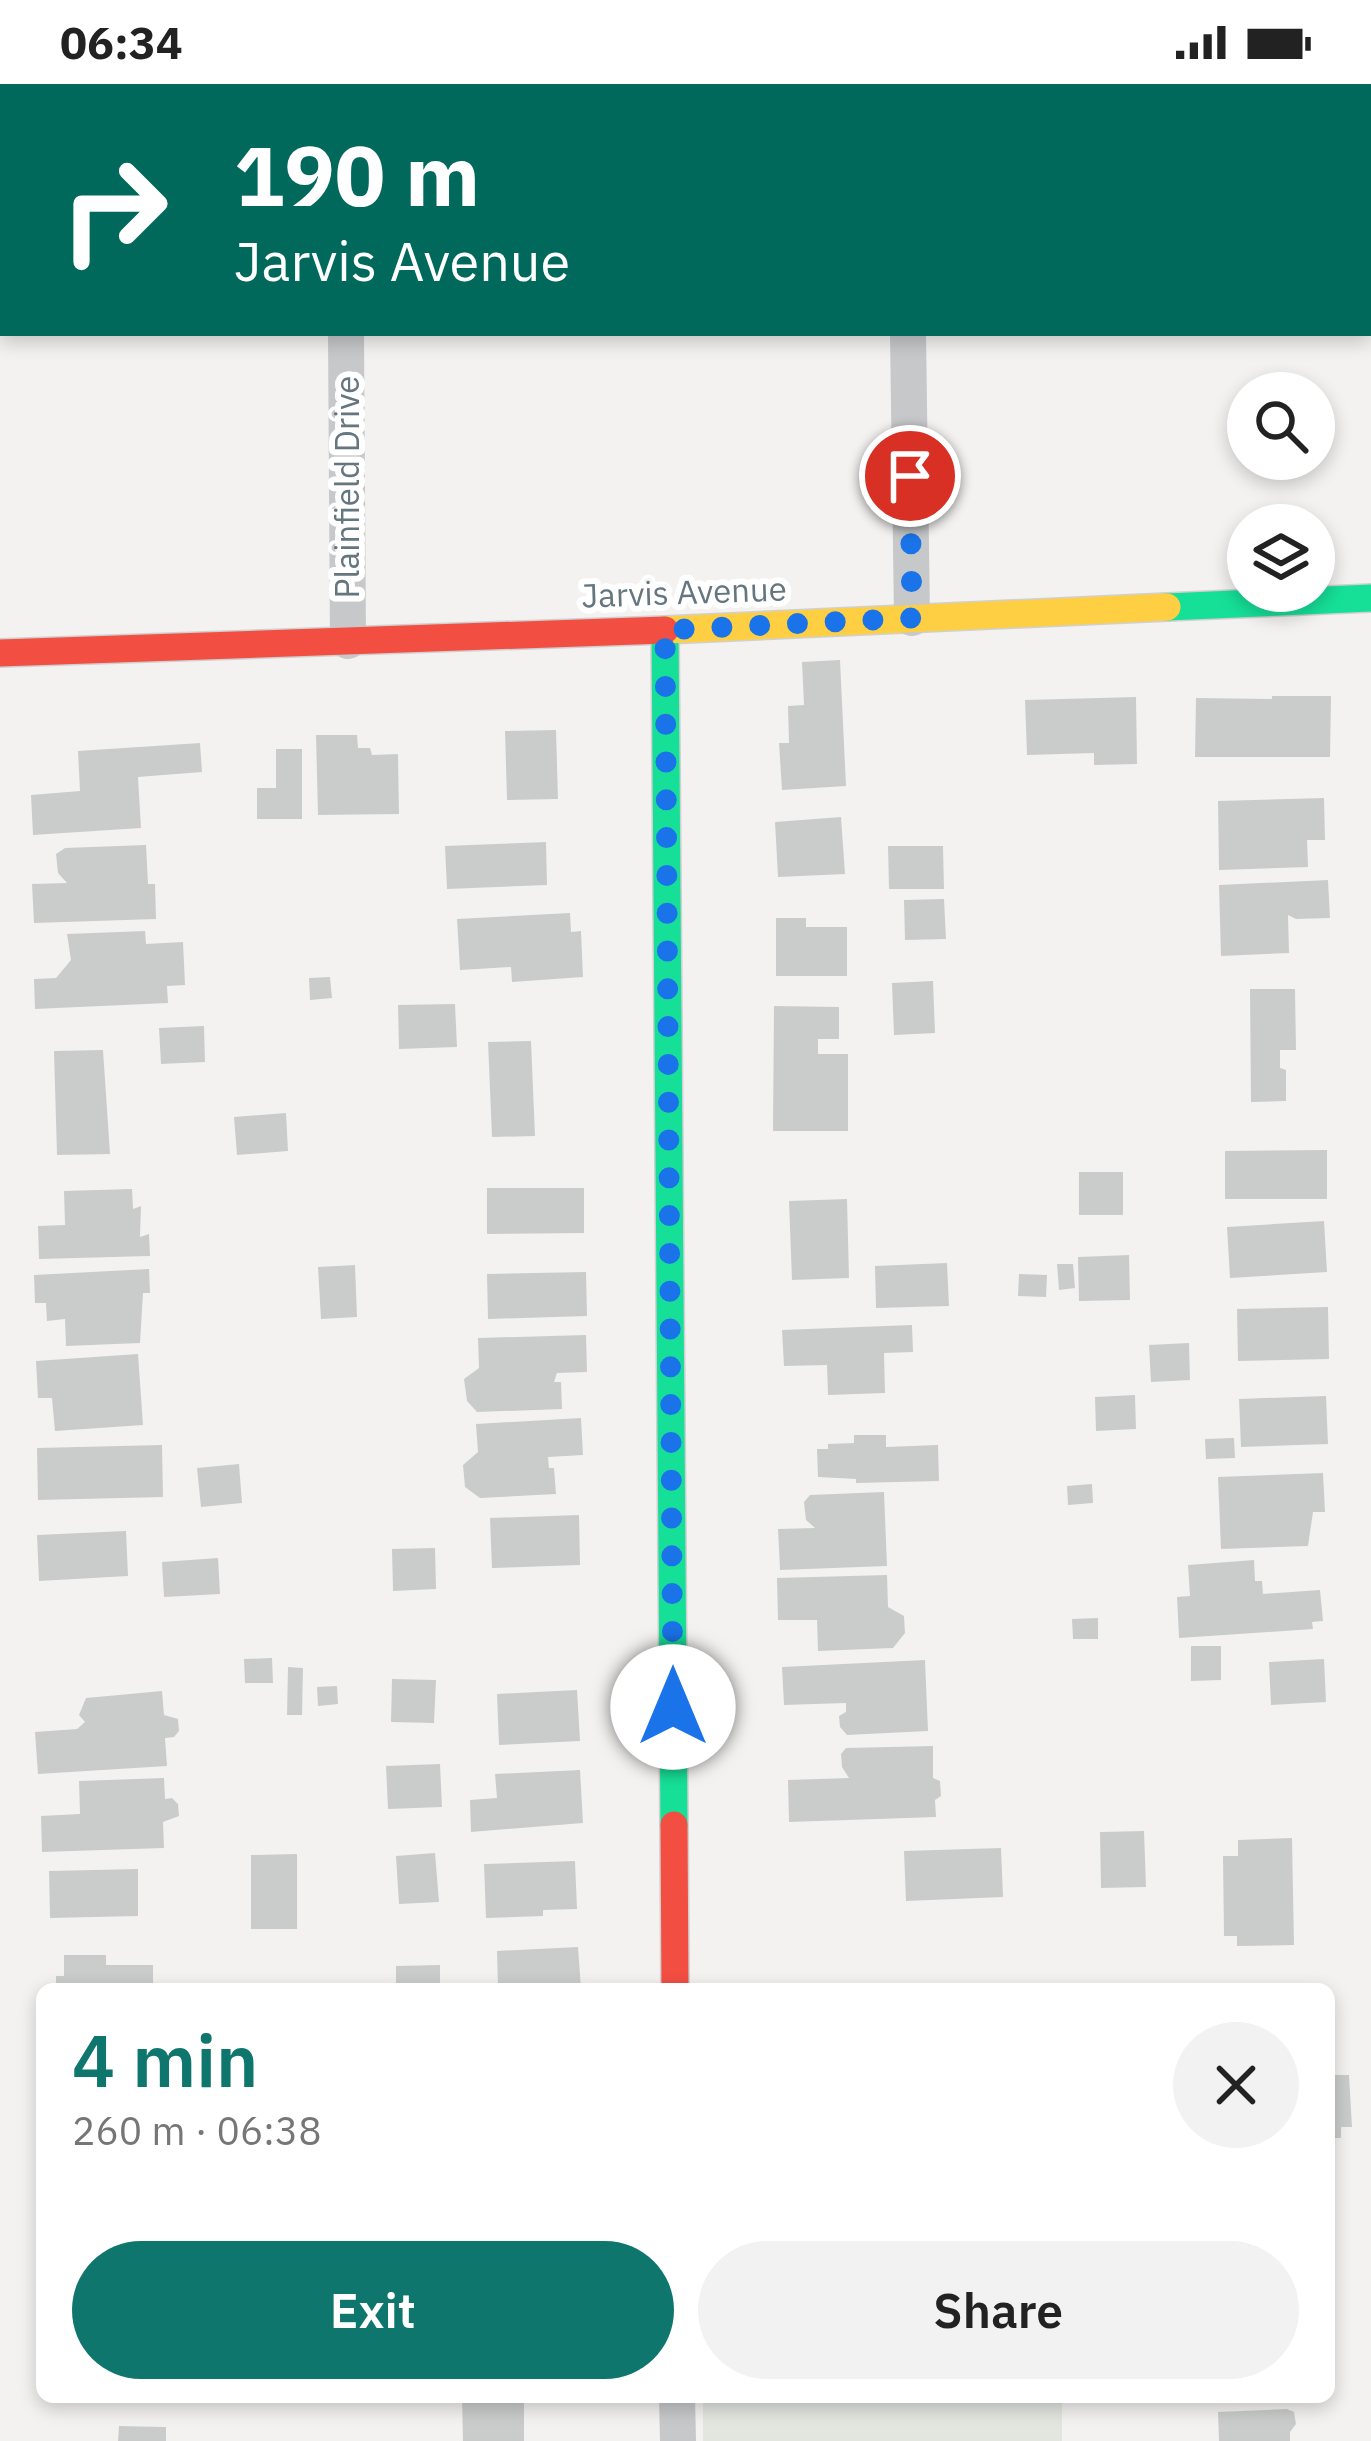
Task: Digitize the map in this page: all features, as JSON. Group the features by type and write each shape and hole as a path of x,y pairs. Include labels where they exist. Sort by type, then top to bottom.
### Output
{"street":[{"name":"Plainfield Drive","path":"346,336 348,640"},
{"path":"908,336 912,618"},
{"name":"Jarvis Avenue","path":"0,652 665,630 1371,598"},
{"path":"665,630 675,1983"},
{"path":"677,2403 678,2441"}],"shaded area":[{"path":"703,2403 1062,2403 1062,2441 703,2441"}],"building":[{"path":"840,660 846,786 782,790 779,743 789,743 788,706 804,705 802,662"},
{"path":"1331,696 1330,757 1195,757 1196,698"},
{"path":"1136,697 1137,764 1094,765 1094,753 1027,755 1025,700"},
{"path":"556,730 558,799 507,800 505,731"},
{"path":"316,735 357,735 358,748 370,748 372,755 398,754 399,814 318,815"},
{"path":"200,743 202,772 138,777 141,828 33,835 31,795 80,791 78,751"},
{"path":"276,749 302,749 302,819 257,819 257,788 276,788"},
{"path":"1324,798 1325,840 1307,840 1308,867 1219,870 1218,801"},
{"path":"841,817 845,874 778,877 775,822"},
{"path":"546,842 547,885 447,889 445,846"},
{"path":"146,845 148,884 155,884 156,919 34,923 32,884 67,883 58,873 56,854 65,848"},
{"path":"888,846 943,846 944,889 889,889"},
{"path":"1328,880 1330,918 1288,915 1289,953 1221,956 1219,885"},
{"path":"944,899 946,939 905,940 904,900"},
{"path":"570,913 571,932 581,931 583,977 512,982 511,967 460,970 457,919"},
{"path":"776,918 806,918 806,927 847,927 847,976 776,976"},
{"path":"145,931 146,944 183,942 185,985 167,986 168,1003 35,1009 34,979 56,978 71,960 67,934"},
{"path":"330,977 332,998 310,1000 309,978"},
{"path":"933,981 935,1033 894,1035 892,983"},
{"path":"1250,989 1295,989 1296,1050 1280,1050 1280,1068 1286,1070 1286,1101 1251,1102"},
{"path":"455,1004 457,1047 399,1049 398,1005"},
{"path":"774,1006 839,1007 839,1039 818,1039 818,1054 848,1054 848,1131 773,1131"},
{"path":"204,1026 205,1062 161,1064 159,1028"},
{"path":"531,1041 535,1136 492,1137 488,1042"},
{"path":"103,1050 110,1154 57,1155 54,1051"},
{"path":"286,1113 288,1151 237,1155 234,1117"},
{"path":"1327,1150 1327,1199 1225,1199 1225,1151"},
{"path":"1079,1172 1123,1172 1123,1215 1079,1215"},
{"path":"487,1188 584,1188 584,1233 487,1234"},
{"path":"132,1189 133,1209 141,1206 140,1237 149,1234 150,1256 39,1259 38,1226 65,1225 64,1191"},
{"path":"847,1199 849,1278 792,1280 789,1201"},
{"path":"1324,1221 1327,1272 1230,1278 1227,1227"},
{"path":"1129,1255 1130,1300 1079,1301 1078,1257"},
{"path":"947,1263 949,1306 876,1308 875,1266"},
{"path":"1057,1264 1073,1264 1075,1288 1059,1290"},
{"path":"355,1265 357,1317 321,1319 318,1267"},
{"path":"149,1269 150,1293 143,1293 140,1343 66,1346 65,1319 47,1321 46,1303 35,1303 34,1275"},
{"path":"586,1272 587,1316 488,1319 487,1274"},
{"path":"1019,1274 1047,1275 1046,1297 1018,1296"},
{"path":"1328,1307 1329,1359 1238,1361 1237,1309"},
{"path":"912,1325 913,1352 884,1353 885,1393 828,1395 827,1365 784,1366 782,1330"},
{"path":"586,1335 587,1372 557,1373 554,1382 561,1382 562,1409 477,1412 467,1401 464,1379 479,1368 478,1338"},
{"path":"1189,1343 1190,1380 1151,1382 1149,1345"},
{"path":"138,1354 143,1425 55,1431 52,1398 38,1398 36,1361"},
{"path":"1135,1395 1136,1429 1096,1431 1095,1397"},
{"path":"1326,1396 1328,1444 1241,1447 1239,1399"},
{"path":"581,1418 583,1455 548,1457 556,1494 480,1498 465,1487 463,1465 478,1452 476,1424"},
{"path":"854,1435 886,1435 886,1447 938,1445 939,1481 856,1483 856,1479 818,1477 817,1449 854,1443"},
{"path":"1234,1438 1235,1458 1206,1459 1205,1439"},
{"path":"162,1445 163,1497 38,1500 37,1448"},
{"path":"239,1464 242,1503 201,1507 197,1468"},
{"path":"1323,1473 1325,1512 1313,1512 1308,1546 1221,1549 1218,1477"},
{"path":"1092,1484 1093,1503 1068,1505 1067,1486"},
{"path":"884,1492 887,1566 780,1570 778,1529 815,1528 806,1520 804,1502 810,1495"},
{"path":"579,1515 580,1565 492,1568 490,1518"},
{"path":"126,1531 128,1576 39,1581 37,1535"},
{"path":"435,1548 436,1589 393,1591 392,1549"},
{"path":"218,1558 220,1594 164,1597 162,1562"},
{"path":"1254,1560 1255,1581 1262,1581 1263,1594 1320,1590 1323,1621 1312,1622 1313,1629 1179,1638 1177,1597 1190,1596 1188,1565"},
{"path":"887,1575 888,1607 904,1616 905,1633 893,1648 818,1651 817,1620 778,1620 777,1578"},
{"path":"1098,1618 1098,1639 1073,1639 1072,1619"},
{"path":"1191,1646 1221,1646 1221,1680 1191,1681"},
{"path":"272,1658 273,1683 245,1683 244,1659"},
{"path":"1324,1659 1326,1702 1271,1705 1269,1662"},
{"path":"925,1660 928,1731 847,1735 839,1716 846,1712 846,1703 784,1705 782,1667"},
{"path":"288,1667 303,1668 302,1715 287,1715"},
{"path":"392,1679 436,1680 434,1723 391,1722"},
{"path":"337,1686 338,1704 318,1706 317,1687"},
{"path":"577,1690 580,1741 499,1745 497,1694"},
{"path":"162,1691 164,1715 178,1719 179,1731 165,1738 167,1766 38,1774 35,1732 77,1729 85,1722 79,1715 86,1698"},
{"path":"933,1746 933,1778 940,1781 941,1796 935,1800 936,1817 789,1822 788,1780 849,1778 842,1767 841,1754 846,1748"},
{"path":"440,1764 442,1807 388,1809 386,1766"},
{"path":"580,1770 583,1823 471,1832 470,1800 497,1798 495,1774"},
{"path":"164,1778 165,1799 178,1804 179,1816 163,1822 164,1848 42,1852 41,1816 80,1814 79,1781"},
{"path":"1144,1831 1146,1887 1101,1888 1100,1832"},
{"path":"1292,1838 1294,1945 1237,1946 1237,1936 1224,1936 1223,1856 1238,1856 1238,1840"},
{"path":"1001,1848 1003,1897 906,1901 904,1851"},
{"path":"435,1853 439,1902 399,1904 396,1856"},
{"path":"297,1854 297,1929 251,1929 251,1855"},
{"path":"575,1861 577,1909 543,1910 543,1916 486,1918 484,1864"},
{"path":"138,1869 138,1916 50,1918 49,1871"},
{"path":"578,1947 581,1983 498,1983 497,1951"},
{"path":"64,1955 106,1955 106,1965 153,1965 153,1983 56,1983 56,1976 64,1976"},
{"path":"440,1965 440,1983 396,1983 396,1966"},
{"path":"1335,2075 1349,2075 1352,2127 1341,2127 1341,2138 1335,2138"},
{"path":"462,2403 524,2403 524,2441 463,2441"},
{"path":"1218,2412 1294,2412 1296,2424 1290,2441 1219,2441"},
{"path":"119,2426 166,2427 166,2441 118,2441"}],"traffic: fast":[{"path":"1167,607 1371,598"},
{"path":"665,630 674,1825"}],"traffic: slow":[{"path":"665,630 1167,607"}],"traffic: jam":[{"path":"0,653 665,630"},
{"path":"674,1825 675,1983"}],"route":[{"path":"673,1707 665,630 912,618 910,476"}]}
